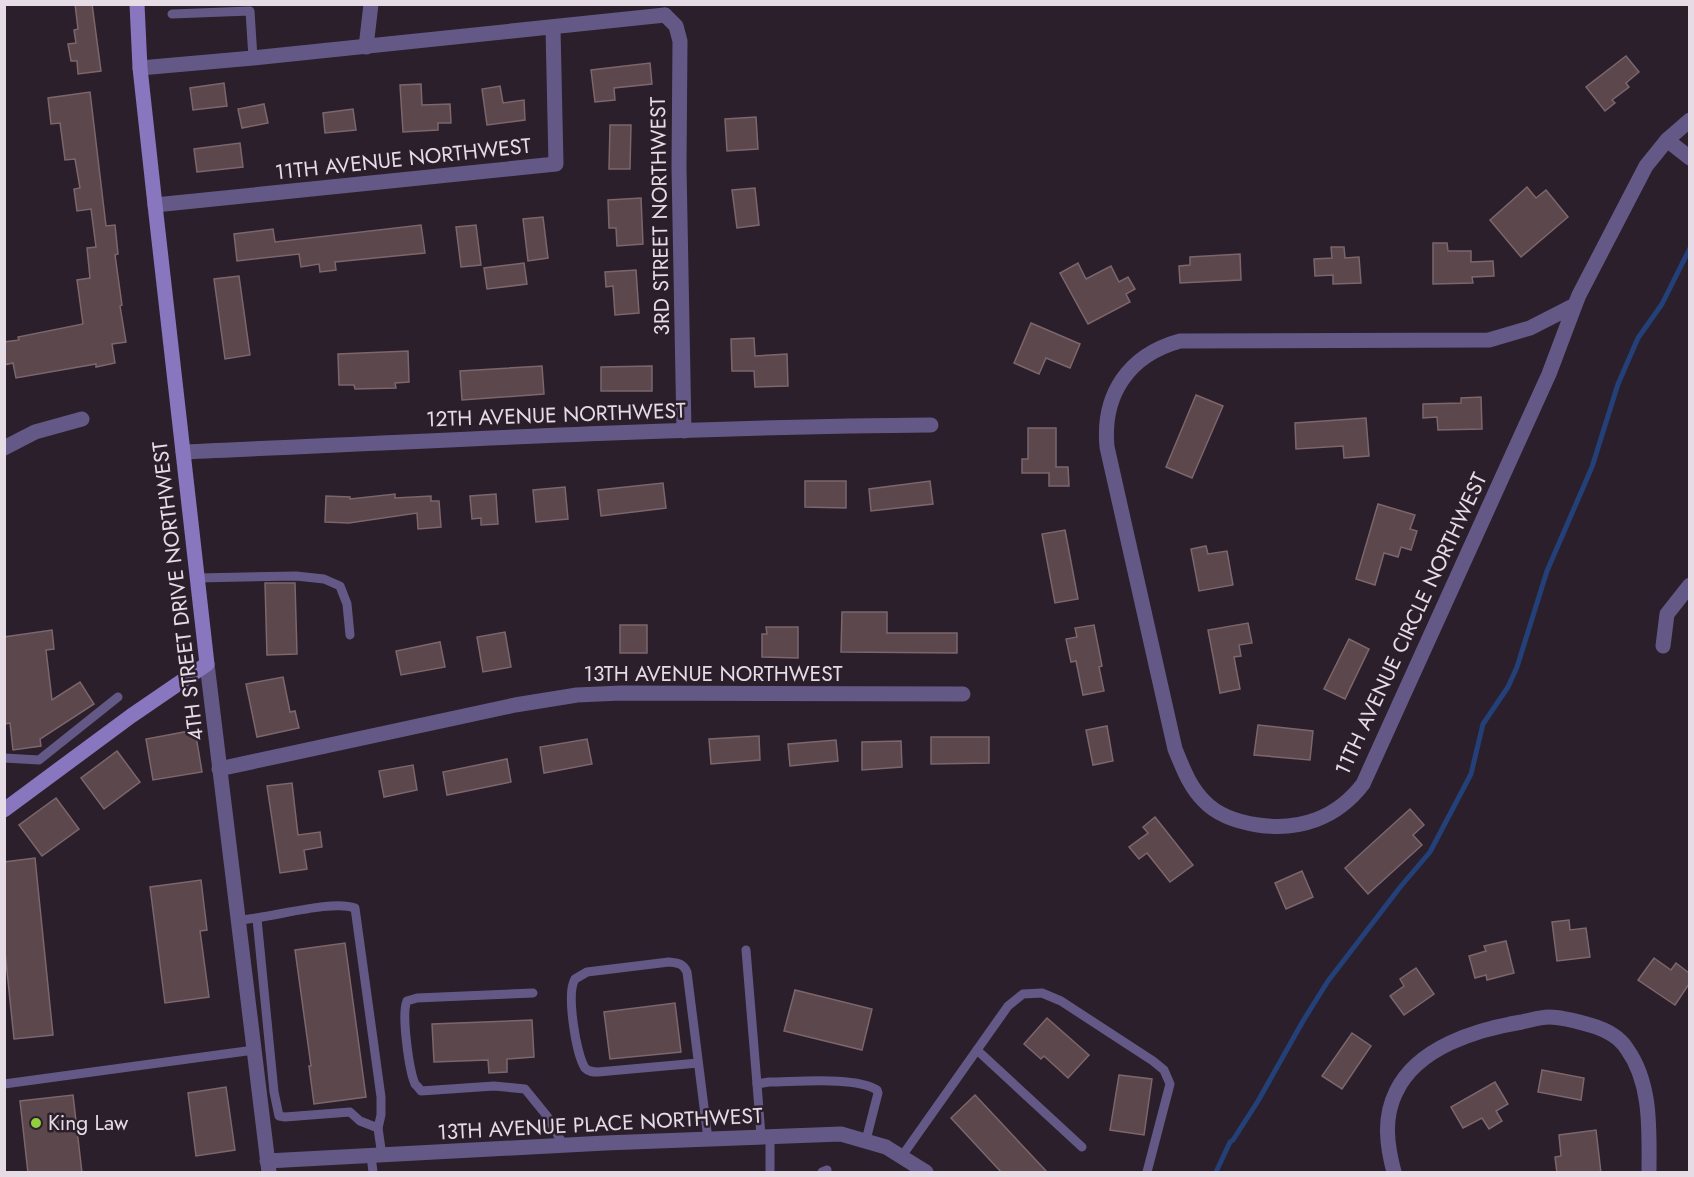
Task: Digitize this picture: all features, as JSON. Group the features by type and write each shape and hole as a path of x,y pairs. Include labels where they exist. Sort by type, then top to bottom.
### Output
{"main road":[{"name":"4TH STREET DRIVE NORTHWEST","path":"137,4 140,68 207,663"},
{"path":"4,810 207,663"}],"street":[{"path":"366,47 371,4"},
{"path":"140,68 553,28 666,10"},
{"name":"3RD STREET NORTHWEST","path":"666,10 676,26 680,41 679,167 684,431"},
{"name":"11TH AVENUE NORTHWEST","path":"155,205 556,164 553,28"},
{"name":"11TH AVENUE CIRCLE NORTHWEST","path":"1575,304 1530,328 1489,340 1180,341 1166,345 1141,359 1122,379 1112,398 1107,419 1107,447 1175,749 1190,785 1209,806 1242,823 1272,827 1296,826 1318,820 1339,809 1363,784 1549,374 1575,304 1643,171 1667,140 1689,120"},
{"path":"1667,140 1689,158"},
{"path":"4,448 35,432 82,419"},
{"name":"12TH AVENUE NORTHWEST","path":"183,452 684,431 931,425"},
{"path":"1663,646 1667,614 1689,585"},
{"name":"4TH STREET DRIVE NORTHWEST","path":"207,663 254,1050 267,1093 268,1167"},
{"name":"13TH AVENUE NORTHWEST","path":"219,769 515,705 577,695 621,693 963,694"},
{"path":"1394,1173 1387,1148 1388,1115 1396,1091 1421,1062 1455,1039 1466,1035 1549,1017 1570,1019 1606,1030 1627,1047 1644,1085 1648,1112 1649,1173"},
{"name":"13TH AVENUE PLACE NORTHWEST","path":"268,1167 376,1156 841,1134 886,1147 926,1173"}],"lane":[{"path":"172,14 250,11 254,58"},
{"path":"197,578 296,576 324,579 340,586 347,604 350,635"},
{"path":"4,758 39,760 118,697"},
{"path":"39,760 49,777"},
{"path":"238,920 257,919 321,907 343,905 355,908 381,1097 374,1173"},
{"path":"257,919 267,1093 279,1116 350,1112 360,1121 378,1128"},
{"path":"746,950 757,1084 771,1173"},
{"path":"698,1063 589,1072 584,1067 579,1051 572,1013 571,990 575,979 587,972 669,962 680,963 687,972 708,1139"},
{"path":"533,993 417,998 407,1001 403,1008 406,1041 415,1084 421,1091 494,1086 525,1089 546,1116 564,1146"},
{"path":"902,1156 1008,1006 1023,994 1042,993 1061,1001 1164,1070 1170,1084 1146,1173"},
{"path":"4,1084 254,1050"},
{"path":"977,1050 1082,1147"},
{"path":"757,1084 857,1082 872,1087 877,1090 878,1094 866,1140"}],"building":[{"path":"75,4 92,4 101,71 78,74 77,61 71,61 68,44 76,43 74,30 78,29"},
{"path":"1626,56 1639,72 1626,83 1629,87 1612,100 1615,103 1605,111 1586,87"},
{"path":"650,63 652,84 614,88 615,100 595,102 591,70"},
{"path":"224,83 227,106 193,110 190,88"},
{"path":"421,84 422,105 450,104 451,123 438,123 438,130 403,132 400,85"},
{"path":"500,86 503,103 524,100 525,120 487,125 482,89"},
{"path":"90,92 106,226 115,225 118,254 115,255 126,342 112,344 115,363 96,367 96,364 16,378 13,363 4,365 4,342 83,324 77,280 90,278 87,248 96,247 91,209 77,211 74,189 80,188 75,159 65,160 60,123 51,124 48,98"},
{"path":"264,104 268,123 242,128 238,109"},
{"path":"353,109 356,130 325,133 323,113"},
{"path":"756,117 758,149 727,151 725,119"},
{"path":"610,125 631,125 630,169 609,169"},
{"path":"240,143 243,167 197,172 194,149"},
{"path":"1527,187 1536,198 1546,190 1568,217 1521,257 1490,220"},
{"path":"755,188 759,225 737,228 732,190"},
{"path":"641,198 643,244 617,246 616,228 609,228 608,200"},
{"path":"543,217 548,258 528,261 523,219"},
{"path":"421,225 425,253 335,262 336,270 320,272 319,264 301,267 299,254 237,261 234,234 273,229 275,242"},
{"path":"476,225 481,265 461,267 456,227"},
{"path":"1433,243 1447,243 1448,251 1471,251 1471,262 1493,261 1494,276 1472,277 1473,283 1433,284"},
{"path":"1331,247 1344,247 1345,258 1359,257 1361,283 1333,284 1333,275 1315,276 1314,259 1332,258"},
{"path":"1240,254 1241,280 1180,283 1179,266 1190,265 1190,257"},
{"path":"524,263 527,284 487,289 484,268"},
{"path":"1078,263 1086,279 1111,266 1119,282 1128,277 1135,289 1126,294 1130,302 1088,324 1060,273"},
{"path":"636,270 639,313 615,315 613,286 606,287 605,272"},
{"path":"239,276 250,355 225,359 214,279"},
{"path":"1031,323 1080,344 1070,368 1046,358 1039,374 1014,363"},
{"path":"754,338 755,356 787,354 788,386 755,387 754,371 732,371 731,339"},
{"path":"408,351 409,382 395,383 396,388 355,389 354,385 339,385 338,354"},
{"path":"542,366 544,394 462,400 460,371"},
{"path":"652,366 652,391 601,391 601,367"},
{"path":"1196,395 1223,406 1192,478 1166,467"},
{"path":"1481,397 1482,429 1438,430 1437,417 1423,418 1423,404 1461,403 1461,398"},
{"path":"1366,418 1369,456 1344,458 1343,446 1296,449 1295,423"},
{"path":"1028,428 1056,428 1056,467 1068,467 1069,486 1049,486 1049,473 1022,473 1022,459 1028,459"},
{"path":"805,481 846,481 846,508 805,507"},
{"path":"930,481 933,504 871,511 869,489"},
{"path":"663,483 666,508 601,516 598,490"},
{"path":"565,487 568,519 536,522 533,490"},
{"path":"395,494 395,498 431,496 431,501 439,501 441,527 418,529 417,513 349,523 325,522 326,496 350,497 350,499"},
{"path":"496,494 498,524 481,525 481,518 472,519 470,496"},
{"path":"1378,504 1415,515 1410,529 1417,531 1411,550 1401,547 1398,557 1384,553 1375,585 1356,579"},
{"path":"1065,530 1078,599 1055,603 1042,534"},
{"path":"1206,546 1208,554 1227,551 1233,585 1199,591 1191,549"},
{"path":"265,583 295,583 297,654 267,655"},
{"path":"842,612 887,612 887,633 957,633 957,653 841,652"},
{"path":"1248,623 1252,643 1239,645 1241,656 1234,657 1240,689 1220,693 1208,630"},
{"path":"620,625 647,625 647,653 620,653"},
{"path":"1094,625 1104,691 1083,695 1076,661 1071,662 1066,639 1077,637 1075,628"},
{"path":"766,627 798,627 798,658 762,657 762,634 767,634"},
{"path":"52,630 54,649 46,650 52,700 80,682 94,704 40,739 41,746 13,750 10,723 4,724 4,637"},
{"path":"505,632 511,667 483,672 477,637"},
{"path":"1349,639 1369,649 1345,699 1324,689"},
{"path":"440,642 445,667 401,675 396,651"},
{"path":"283,677 290,712 295,711 299,728 257,737 246,684"},
{"path":"1258,725 1313,731 1310,760 1254,755"},
{"path":"1107,726 1113,761 1093,765 1086,730"},
{"path":"195,730 202,772 153,780 146,739"},
{"path":"759,736 760,760 711,764 709,739"},
{"path":"931,737 989,737 989,763 931,764"},
{"path":"587,739 592,764 544,773 540,747"},
{"path":"836,740 838,761 790,766 788,744"},
{"path":"901,741 902,767 862,770 862,742"},
{"path":"117,751 140,782 104,809 81,778"},
{"path":"507,759 511,782 447,795 443,772"},
{"path":"413,765 417,790 384,797 379,771"},
{"path":"292,783 298,835 320,832 322,847 304,850 307,869 280,873 267,786"},
{"path":"56,798 79,829 42,856 19,825"},
{"path":"1410,809 1424,825 1413,835 1422,845 1368,894 1345,868"},
{"path":"1155,817 1193,865 1170,882 1147,853 1139,859 1129,847 1148,833 1143,827"},
{"path":"35,858 53,1035 14,1039 4,942 4,862"},
{"path":"1302,871 1313,897 1286,909 1275,883"},
{"path":"201,880 207,930 200,931 209,997 165,1003 150,887"},
{"path":"1569,920 1570,930 1586,928 1590,957 1557,961 1552,922"},
{"path":"1506,941 1514,973 1487,980 1486,975 1475,978 1469,956 1486,951 1484,946"},
{"path":"345,943 366,1097 314,1104 295,950"},
{"path":"1654,958 1671,970 1676,963 1689,973 1689,984 1675,1005 1638,980"},
{"path":"1416,968 1434,994 1404,1015 1390,996 1404,986 1400,979"},
{"path":"795,990 872,1009 862,1050 784,1031"},
{"path":"675,1003 681,1052 610,1059 604,1012"},
{"path":"1047,1018 1089,1055 1068,1078 1044,1056 1041,1059 1024,1044"},
{"path":"532,1020 534,1057 507,1059 507,1072 489,1073 488,1060 434,1062 432,1024"},
{"path":"1352,1033 1371,1046 1342,1089 1322,1076"},
{"path":"1542,1070 1584,1078 1581,1100 1538,1092"},
{"path":"1119,1075 1152,1079 1144,1135 1110,1130"},
{"path":"1495,1082 1508,1104 1496,1111 1502,1121 1489,1129 1482,1118 1463,1128 1451,1107"},
{"path":"226,1087 235,1150 196,1156 188,1093"},
{"path":"73,1095 82,1173 28,1173 20,1101"},
{"path":"975,1095 1048,1173 1002,1173 951,1118"},
{"path":"1596,1130 1601,1173 1557,1173 1555,1157 1561,1156 1559,1135"}],"waterway":[{"path":"1216,1172 1230,1142 1258,1101 1328,981 1430,852 1471,774 1483,724 1508,687 1517,667 1547,571 1592,467 1618,384 1638,338 1662,304 1690,248"}],"place":[{"name":"King Law","path":"36,1123"}]}
